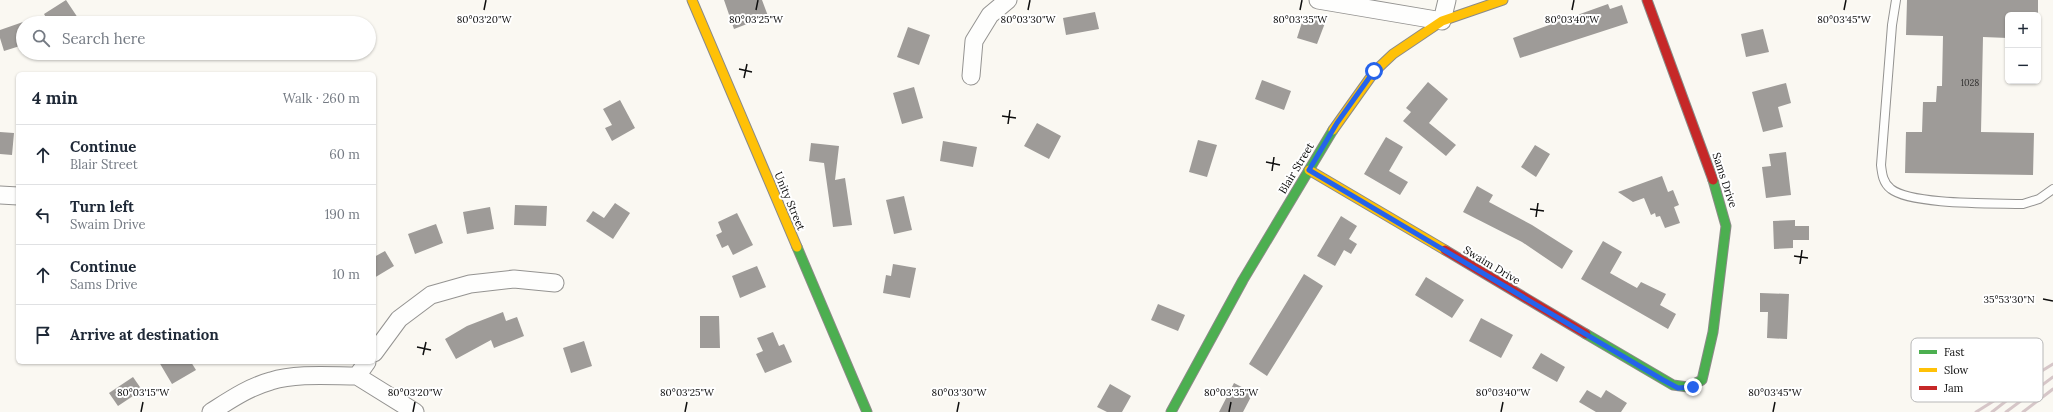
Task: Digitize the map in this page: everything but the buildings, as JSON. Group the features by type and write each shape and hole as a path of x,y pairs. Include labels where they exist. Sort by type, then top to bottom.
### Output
{"street":[{"name":"Unity Street","path":"692,0 867,412"},
{"path":"971,76 974,41 990,15 1008,0"},
{"path":"1318,0 1442,22 1447,0"},
{"name":"Blair Street","path":"1171,412 1243,280 1337,123 1374,71 1393,54 1442,22 1503,0"},
{"name":"Sams Drive","path":"1647,0 1718,193 1726,225 1722,271 1704,379 1693,387 1678,388 1663,380"},
{"name":"Swaim Drive","path":"1309,170 1663,380"},
{"path":"0,195 16,196"},
{"path":"376,350 399,320 431,295 470,284 514,279 555,283"},
{"path":"357,376 366,364"},
{"path":"211,412 238,394 272,380 304,376 357,376 415,412"}],"lane":[{"path":"1896,0 1892,25 1881,165 1882,177 1890,189 1900,195 1920,200 2023,204 2039,199 2053,189"}],"railway":[{"path":"2043,370 2053,364"},
{"path":"2043,384 2053,377"},
{"path":"2043,397 2053,389"},
{"path":"1976,412 1992,402"},
{"path":"1992,412 2005,402"},
{"path":"2006,412 2019,402"},
{"path":"2023,412 2036,402"}],"traffic: fast":[{"path":"1171,412 1243,280 1333,130"},
{"path":"1586,334 1673,385 1688,387 1702,380 1713,332 1726,226 1713,180"},
{"path":"797,247 867,412"}],"traffic: slow":[{"path":"692,0 797,247"},
{"path":"1333,130 1375,71 1393,54 1442,21 1503,0"},
{"path":"1309,170 1445,250"}],"traffic: jam":[{"path":"1647,0 1713,180"},
{"path":"1445,250 1586,334"}],"route":[{"path":"1374,71 1337,123 1309,170 1663,380 1678,388 1693,387"}]}
